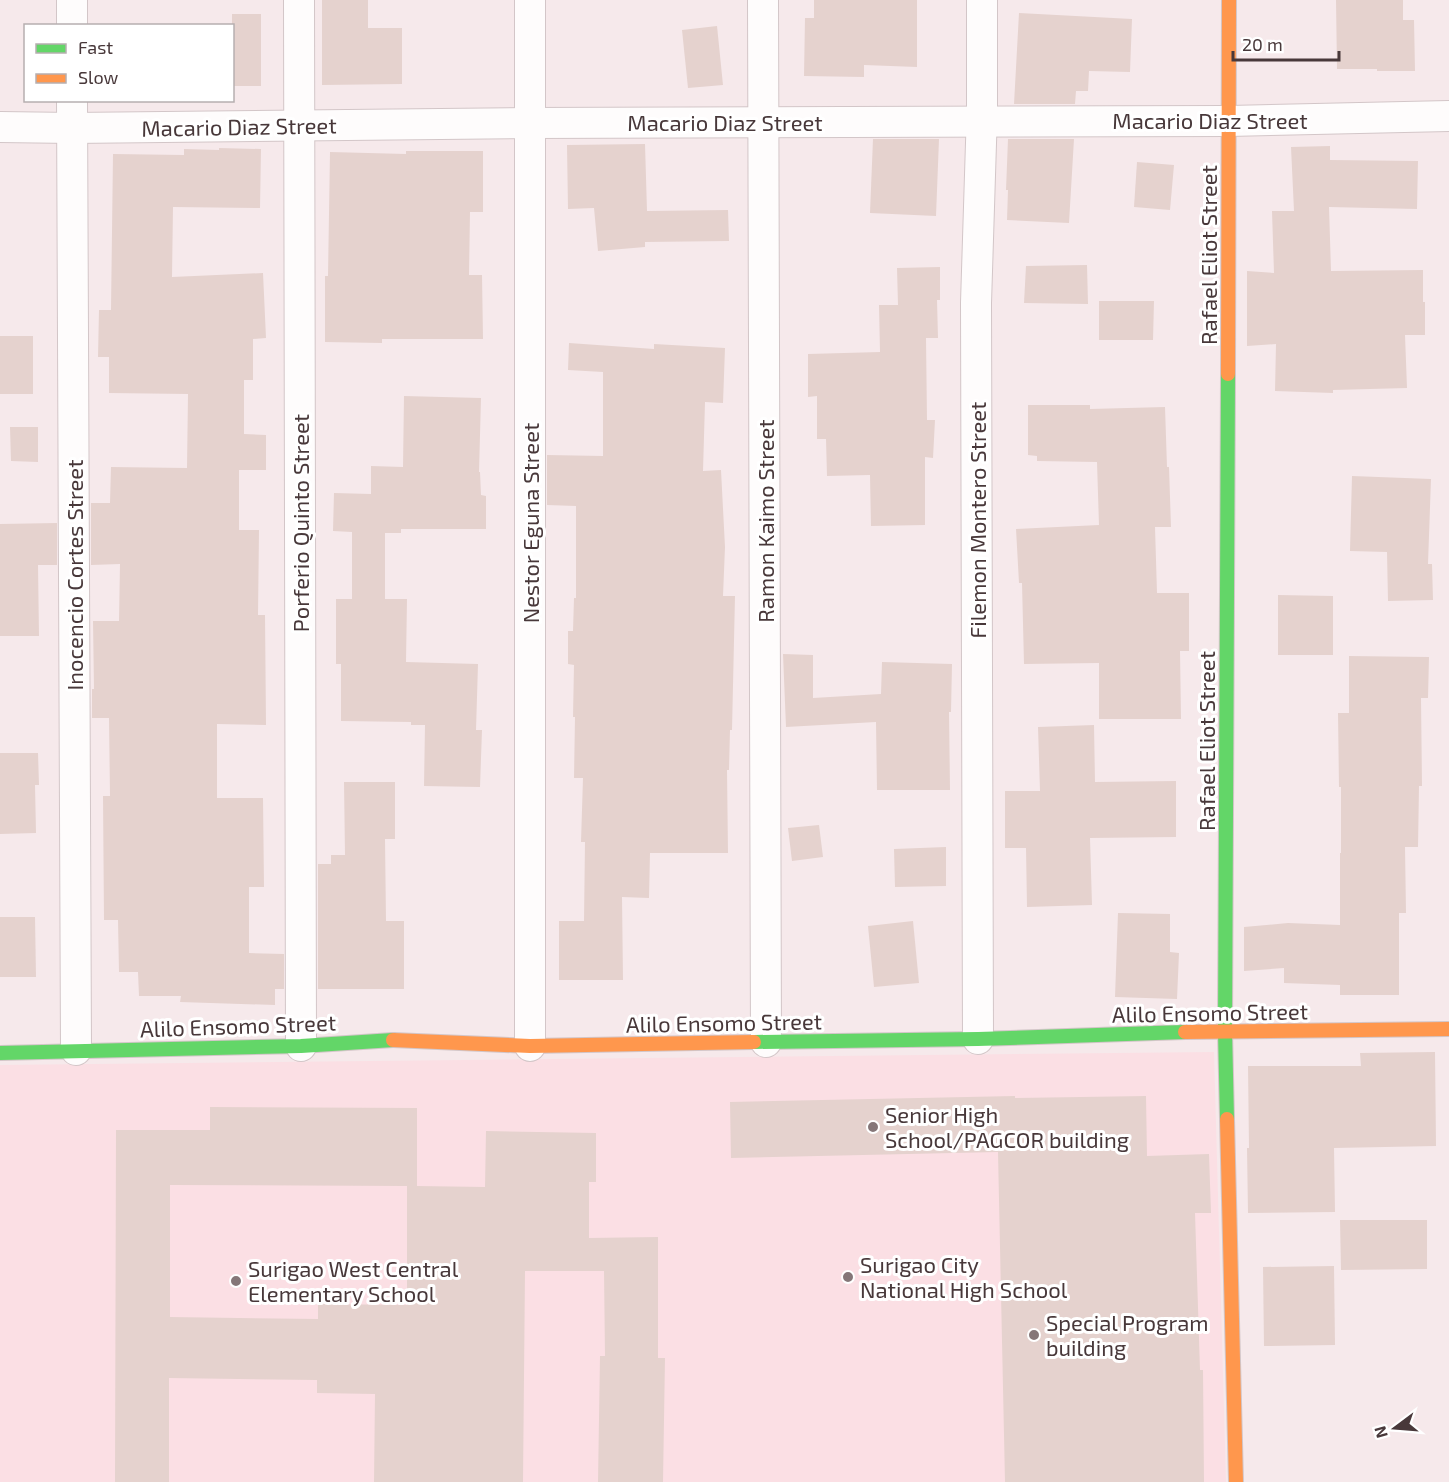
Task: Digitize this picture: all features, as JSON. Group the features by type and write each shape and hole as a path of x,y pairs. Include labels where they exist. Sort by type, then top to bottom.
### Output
{"street":[{"path":"72,0 72,24"},
{"name":"Porferio Quinto Street","path":"299,0 301,1046"},
{"name":"Nestor Eguna Street","path":"530,0 530,1046"},
{"name":"Ramon Kaimo Street","path":"763,0 766,1042"},
{"name":"Filemon Montero Street","path":"978,1039 976,303 982,0"},
{"name":"Rafael Eliot Street","path":"1228,0 1225,1031 1236,1482"},
{"name":"Macario Diaz Street","path":"0,127 72,114 300,125 1229,121 1449,116"},
{"name":"Inocencio Cortes Street","path":"72,114 76,1050"},
{"name":"Alilo Ensomo Street","path":"0,1053 301,1046 383,1040 530,1046 978,1039 1225,1031 1449,1029"}],"shaded area":[{"path":"1214,1052 1226,1482 0,1482 0,1065"}],"building":[{"path":"322,0 368,0 368,28 402,28 402,84 322,85"},
{"path":"814,0 917,0 917,67 864,65 864,77 804,76 805,18 814,18"},
{"path":"1336,0 1403,0 1403,20 1414,20 1415,71 1337,69"},
{"path":"1019,13 1132,19 1130,72 1089,71 1088,91 1076,91 1075,104 1014,104"},
{"path":"232,14 261,14 261,86 234,86 234,24 232,24"},
{"path":"717,26 723,85 688,88 682,30"},
{"path":"873,139 939,139 936,216 870,213"},
{"path":"1008,139 1074,139 1069,223 1007,220"},
{"path":"645,144 647,211 728,210 729,241 645,242 645,247 598,251 594,208 568,209 567,145"},
{"path":"1330,146 1330,160 1418,161 1417,209 1329,207 1331,271 1423,270 1425,335 1405,335 1407,388 1333,390 1333,393 1275,391 1276,344 1247,346 1247,271 1274,273 1272,211 1294,211 1291,147"},
{"path":"219,148 261,149 260,208 173,207 172,277 263,273 266,338 253,339 253,380 244,380 244,434 266,435 266,470 239,470 239,530 259,530 258,615 265,615 266,725 217,724 217,798 263,798 264,887 249,887 249,953 284,954 284,989 275,989 275,1005 180,1002 181,996 139,996 138,972 119,972 118,920 104,920 103,796 110,796 109,718 92,718 93,621 119,621 120,564 91,565 91,503 110,503 111,467 187,468 188,394 109,393 109,357 98,357 99,310 111,310 113,154 184,155 184,149 219,150"},
{"path":"406,151 483,151 483,212 470,212 469,275 482,275 483,339 382,339 382,343 325,342 330,152 406,154"},
{"path":"1137,162 1174,165 1170,210 1134,207"},
{"path":"1087,265 1088,304 1024,303 1026,266"},
{"path":"940,267 940,300 937,300 938,338 926,338 927,420 935,420 933,458 925,457 925,525 871,526 870,475 827,476 826,439 817,439 817,396 808,397 808,354 880,352 879,305 898,305 897,268"},
{"path":"1099,301 1154,301 1153,340 1099,340"},
{"path":"0,336 33,336 33,394 0,394"},
{"path":"569,343 654,349 654,344 725,348 723,403 705,402 703,471 721,470 725,547 723,596 735,596 732,730 730,730 729,770 727,770 728,853 650,853 649,898 622,897 623,980 559,980 559,921 584,921 585,842 581,842 583,778 574,778 574,665 568,664 568,631 573,631 574,598 576,598 576,506 547,505 547,455 603,456 603,372 568,370"},
{"path":"404,396 481,398 479,472 481,495 486,496 486,529 401,529 401,533 385,533 385,599 407,599 406,662 478,664 476,730 482,730 480,787 424,786 425,725 411,725 411,722 341,721 341,664 336,664 336,599 352,599 352,532 333,531 334,493 371,494 371,466 403,467"},
{"path":"1028,405 1090,405 1090,409 1165,407 1171,527 1155,527 1157,593 1189,593 1189,651 1180,651 1181,719 1099,719 1099,663 1024,664 1022,583 1019,583 1016,529 1099,525 1097,462 1037,461 1037,456 1028,455"},
{"path":"10,427 38,427 38,462 11,461"},
{"path":"1352,476 1431,479 1428,564 1432,564 1433,600 1388,601 1387,552 1350,551"},
{"path":"57,523 57,565 38,565 39,636 0,636 0,524"},
{"path":"1278,595 1333,596 1333,655 1278,655"},
{"path":"783,654 813,655 813,698 881,694 882,662 952,664 951,712 949,712 950,790 877,790 876,722 786,727"},
{"path":"1349,656 1429,657 1428,698 1421,698 1422,786 1419,786 1418,847 1405,847 1406,913 1399,913 1399,995 1340,995 1340,985 1284,983 1284,968 1244,971 1244,927 1288,923 1340,925 1341,787 1339,787 1338,713 1349,713"},
{"path":"1094,725 1095,782 1176,781 1176,837 1090,838 1092,905 1027,907 1026,848 1005,848 1005,791 1040,791 1038,727"},
{"path":"0,753 38,753 39,785 35,785 36,833 0,834"},
{"path":"344,782 395,782 395,839 385,839 386,921 404,921 404,989 318,989 318,864 331,864 331,855 345,855"},
{"path":"819,825 823,857 792,861 788,828"},
{"path":"946,847 946,886 895,887 894,849"},
{"path":"1118,913 1170,914 1170,952 1179,953 1177,999 1115,997"},
{"path":"0,917 35,917 36,977 0,977"},
{"path":"913,921 919,983 874,987 868,926"},
{"path":"1435,1052 1436,1146 1334,1148 1335,1212 1248,1213 1248,1066 1361,1066 1360,1053"},
{"path":"1015,1096 1015,1098 1146,1096 1147,1156 1209,1154 1211,1213 1195,1213 1200,1370 1203,1370 1204,1482 1005,1482 998,1152 731,1158 730,1102"},
{"path":"210,1107 417,1108 417,1186 485,1187 486,1131 596,1133 596,1182 589,1182 589,1238 658,1237 658,1358 665,1358 663,1482 598,1482 600,1356 605,1356 604,1271 525,1271 523,1482 374,1482 375,1394 317,1393 317,1380 169,1378 169,1482 115,1482 116,1130 210,1130","holes":["170,1185 407,1186 407,1305 318,1304 318,1319 170,1317"]},
{"path":"1340,1220 1427,1220 1427,1269 1341,1270"},
{"path":"1334,1266 1335,1345 1264,1346 1263,1267"}],"traffic: fast":[{"path":"1227,1119 1225,1031 1228,374"},
{"path":"754,1042 978,1039 1185,1032"},
{"path":"0,1053 301,1046 393,1040"}],"traffic: slow":[{"path":"1228,374 1229,0"},
{"path":"1185,1032 1449,1029"},
{"path":"393,1040 530,1046 754,1042"},
{"path":"1227,1119 1236,1482"}],"place":[{"name":"Senior High School/PAGCOR building","path":"873,1127"},
{"name":"Surigao City National High School","path":"848,1277"},
{"name":"Surigao West Central Elementary School","path":"236,1281"},
{"name":"Special Program building","path":"1034,1335"}]}
